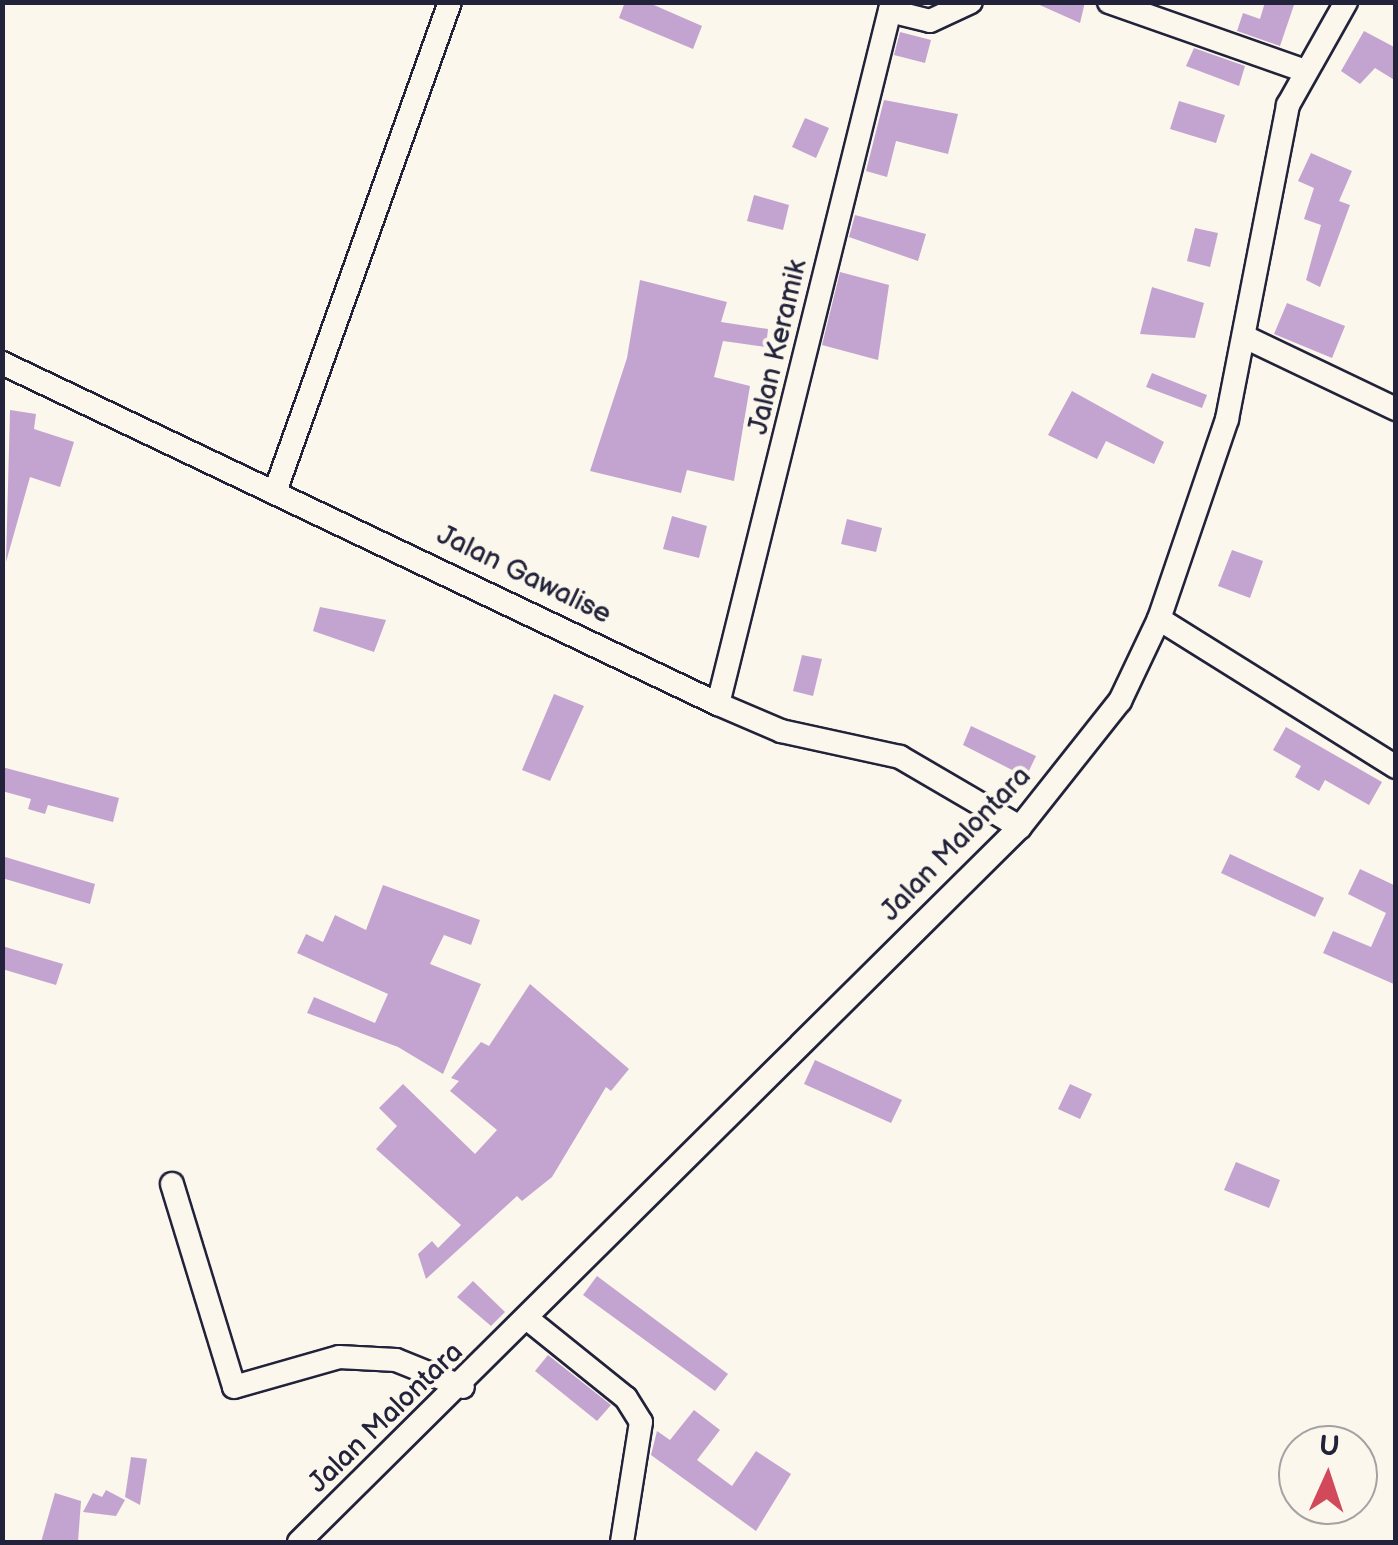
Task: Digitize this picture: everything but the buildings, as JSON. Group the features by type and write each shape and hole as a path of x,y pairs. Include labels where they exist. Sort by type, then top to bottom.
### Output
{"street":[{"path":"276,489 412,91 450,2"},
{"path":"891,7 930,21 971,2"},
{"path":"1110,2 1302,70"},
{"name":"Jalan Malontara","path":"299,1542 464,1388 1020,827 1120,700 1159,619 1247,338 1279,144 1302,70 1346,2"},
{"name":"Jalan Keramik","path":"718,704 891,7"},
{"path":"1247,338 1396,410"},
{"name":"Jalan Gawalise","path":"2,362 276,489 718,704 780,731 900,756 1020,827"},
{"path":"1159,619 1396,767"},
{"path":"172,1184 234,1387 340,1357 396,1360 464,1388"},
{"path":"529,1320 626,1398 642,1422 622,1542"}]}
